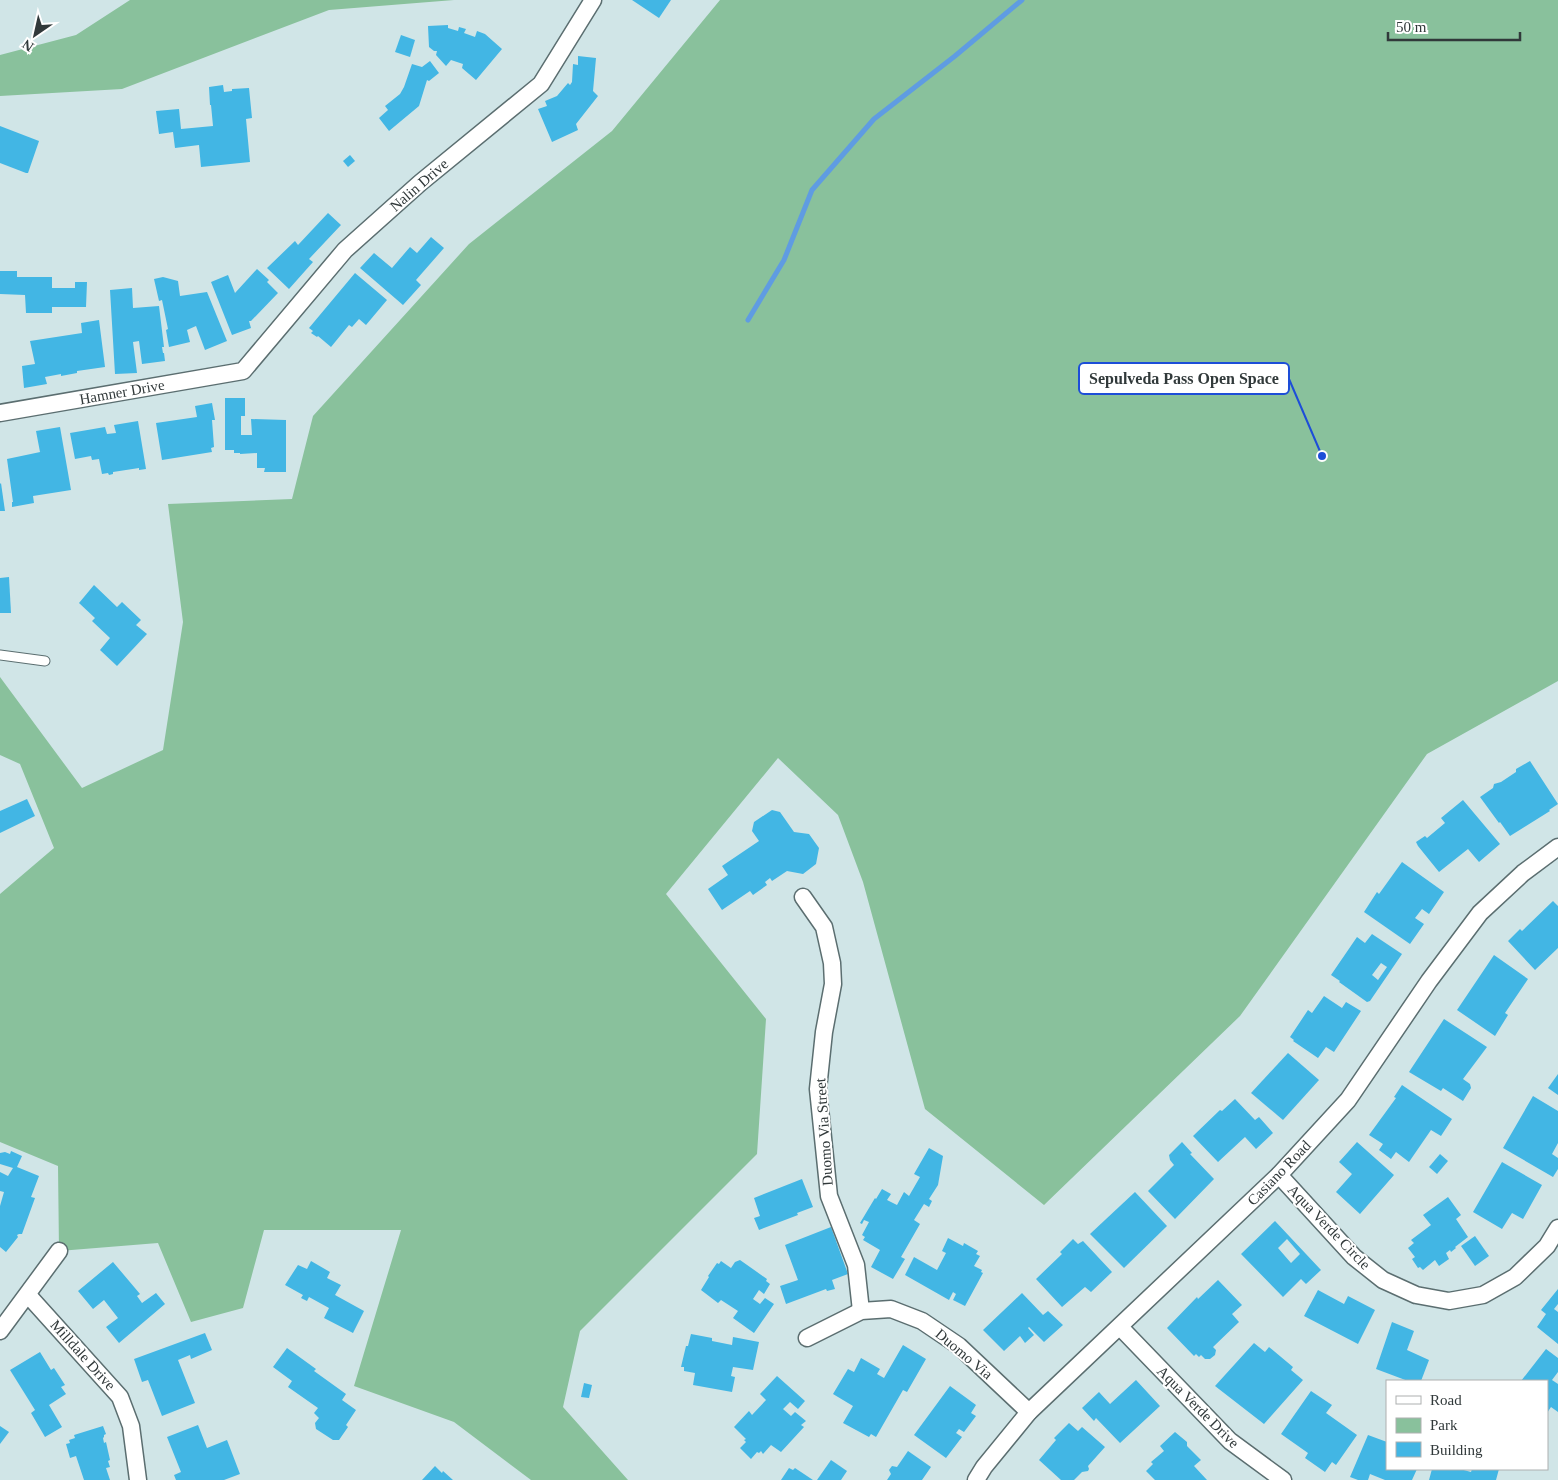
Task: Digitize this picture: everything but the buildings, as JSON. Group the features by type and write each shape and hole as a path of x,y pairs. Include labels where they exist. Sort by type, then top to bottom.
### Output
{"street":[{"name":"Nalin Drive","path":"243,371 345,250 420,183 541,84 593,0"},
{"name":"Hamner Drive","path":"0,412 243,371"},
{"name":"Casiano Road","path":"976,1480 984,1467 1029,1412 1279,1176 1348,1100 1429,981 1480,913 1523,873 1558,847"},
{"name":"Duomo Via Street","path":"803,897 824,928 832,963 833,984 824,1032 818,1090 829,1196 856,1265 861,1311"},
{"name":"Aqua Verde Circle","path":"1279,1176 1354,1257 1383,1280 1416,1295 1449,1301 1483,1295 1515,1277 1548,1246 1558,1228"},
{"path":"0,1331 59,1251"},
{"name":"Milldale Drive","path":"28,1295 120,1397 131,1426 138,1480"},
{"name":"Duomo Via","path":"807,1338 861,1311 891,1309 922,1321 959,1346 1029,1412"},
{"name":"Aqua Verde Drive","path":"1120,1326 1230,1442 1283,1480"}],"lane":[{"path":"0,655 45,662"}],"green space":[{"path":"130,0 454,0 329,10 122,89 0,96 0,55 76,35"},
{"path":"720,0 1558,0 1558,681 1427,754 1240,1016 1044,1205 925,1109 863,882 838,815 778,758 666,894 766,1019 757,1154 580,1331 563,1407 628,1480 531,1480 454,1422 354,1386 401,1230 264,1230 243,1308 191,1322 158,1243 59,1251 58,1166 0,1142 0,894 54,848 20,764 0,755 0,677 82,788 163,750 183,622 168,504 292,499 313,416 469,244 612,131"}],"waterway":[{"path":"748,320 784,260 812,190 874,119 955,56 1022,0"}],"place":[{"name":"Sepulveda Pass Open Space","path":"1322,456"}]}
